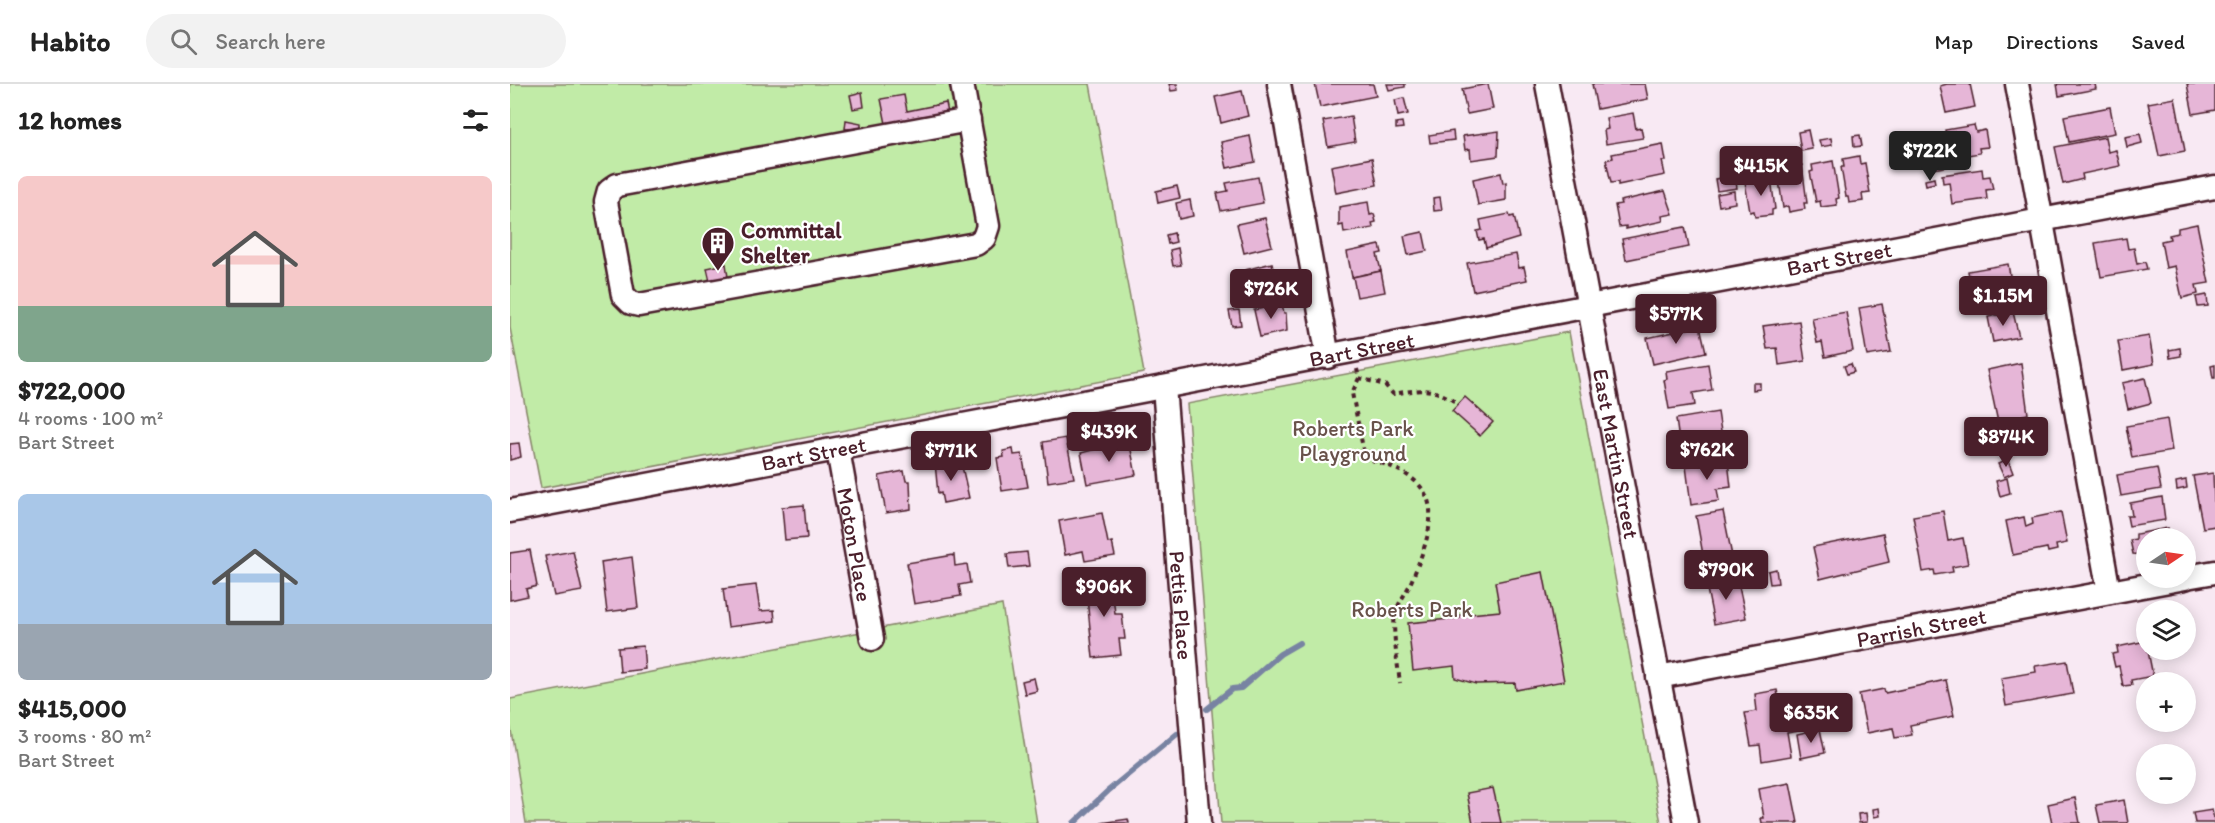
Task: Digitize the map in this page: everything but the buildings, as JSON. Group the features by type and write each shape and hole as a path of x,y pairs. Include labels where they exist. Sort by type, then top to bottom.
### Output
{"street":[{"path":"962,84 969,120 988,225 984,238 976,244 639,305 631,303 623,295 606,202 609,191 617,185 969,120"},
{"path":"1279,84 1328,357"},
{"name":"East Martin Street","path":"1547,84 1686,823"},
{"path":"2017,84 2109,592"},
{"name":"Bart Street","path":"510,511 2215,187"},
{"name":"Pettis Place","path":"1164,387 1199,823"},
{"name":"Moton Place","path":"838,450 872,639"},
{"name":"Parrish Street","path":"2196,576 2215,572"},
{"name":"Parrish Street","path":"1659,678 2136,587"}],"path":[{"path":"1355,352 1359,378 1352,393 1365,458 1387,464 1405,474 1430,501 1432,512 1431,528 1424,550 1395,615 1400,683"},
{"path":"1359,378 1385,385 1393,394 1424,388 1437,390 1459,404"}],"green space":[{"path":"510,84 1090,84 1144,373 541,488 510,328"},
{"name":"Roberts Park","path":"1569,332 1661,823 1221,823 1187,404"},
{"path":"1002,605 1037,823 526,823 510,724 510,699"}],"waterway":[{"path":"1207,709 1232,689 1241,688 1280,654 1299,643"},
{"path":"1074,823 1108,791 1177,734"}],"place":[{"name":"Committal Shelter","path":"718,272"}],"park label":[{"name":"Roberts Park Playground","path":"1353,440"}]}
